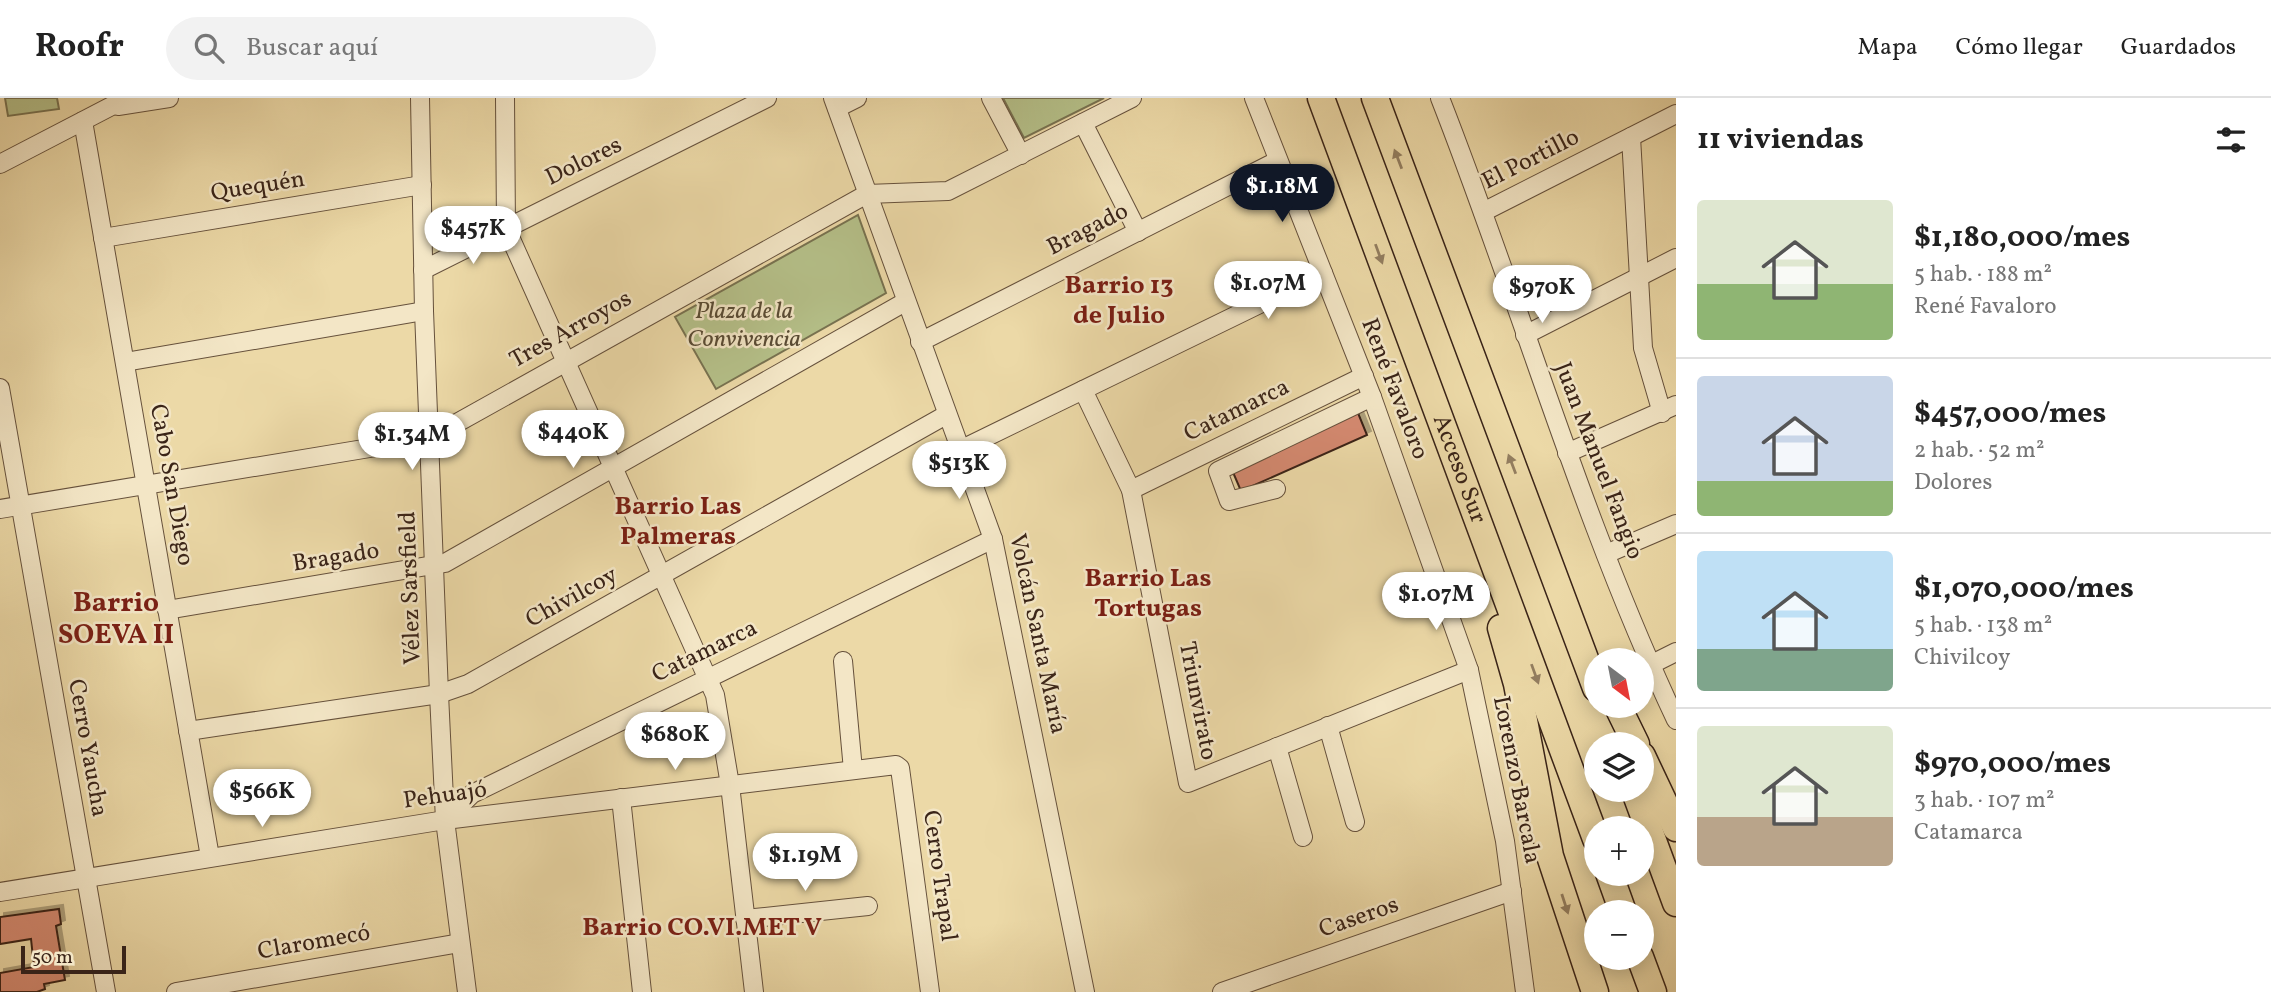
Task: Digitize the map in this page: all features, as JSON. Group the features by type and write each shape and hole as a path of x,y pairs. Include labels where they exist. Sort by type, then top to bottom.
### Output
{"highway":[{"name":"Acceso Sur","path":"1321,98 1587,816"},
{"path":"1375,98 1584,656"},
{"path":"1446,435 1517,684 1550,856 1595,992"},
{"path":"1526,502 1591,648"},
{"path":"1654,781 1676,828"},
{"path":"1639,802 1676,902"},
{"path":"1645,970 1653,992"}],"street":[{"path":"0,164 127,98"},
{"path":"108,107 169,98"},
{"name":"Vélez Sarsfield","path":"420,98 424,312 445,820 467,992"},
{"path":"505,98 506,228 715,695 730,785 754,992"},
{"name":"Dolores","path":"423,270 767,98"},
{"path":"835,103 857,98"},
{"path":"991,98 1021,155"},
{"name":"Tres Arroyos","path":"0,509 430,438 867,194 947,191 1131,98"},
{"name":"René Favaloro","path":"1254,98 1364,376 1439,582"},
{"name":"Juan Manuel Fangio","path":"1440,98 1567,453 1643,648"},
{"name":"Juan Manuel Fangio","path":"1454,98 1455,137"},
{"name":"Volcán Santa María","path":"835,103 905,303 993,539 1085,992"},
{"name":"El Portillo","path":"1483,212 1676,114"},
{"name":"Cabo San Diego","path":"83,121 210,857"},
{"path":"1083,123 1138,232"},
{"path":"1567,453 1669,409 1643,348 1631,137"},
{"name":"Bragado","path":"920,342 1278,161"},
{"name":"Quequén","path":"103,238 422,185"},
{"path":"1525,335 1676,258"},
{"path":"960,450 1323,274"},
{"name":"Bragado","path":"167,610 435,567 905,303"},
{"path":"125,362 424,312"},
{"name":"Catamarca","path":"1131,490 1364,376"},
{"name":"Cerro Yaucha","path":"0,388 106,992"},
{"name":"Triunvirato","path":"1083,390 1131,490 1188,783 1278,747"},
{"path":"1276,489 1229,501 1218,471 1372,397"},
{"name":"Chivilcoy","path":"188,731 439,694 468,684 946,415"},
{"path":"1606,554 1676,524"},
{"name":"Catamarca","path":"445,820 472,794 993,539"},
{"name":"Lorenzo Barcala","path":"1439,582 1469,670 1505,841 1525,992"},
{"path":"1654,663 1676,652"},
{"path":"843,660 853,770"},
{"path":"1303,837 1278,747 1469,670"},
{"name":"Juan Manuel Fangio","path":"1654,673 1676,720"},
{"path":"1328,726 1355,822"},
{"name":"Pehuajó","path":"0,892 445,820 899,766"},
{"name":"Cerro Trapal","path":"899,766 930,992"},
{"path":"621,798 642,992"},
{"name":"Caseros","path":"1222,992 1512,891"},
{"path":"745,919 868,906"},
{"name":"Claromecó","path":"176,992 460,943"}],"green space":[{"path":"5,98 57,98 59,109 8,116"},
{"path":"1003,98 1104,98 1024,138"},
{"name":"Plaza de la Convivencia","path":"858,215 886,293 716,389 675,317"}],"building":[{"path":"1358,413 1367,435 1241,491 1232,470"},
{"path":"59,909 61,924 56,926 65,980 44,984 45,989 37,992 0,992 0,973 34,967 31,939 0,944 0,917"}],"district":[{"name":"Barrio 13 de Julio","path":"1119,301"},
{"name":"Barrio Las Palmeras","path":"678,522"},
{"name":"Barrio Las Tortugas","path":"1148,594"},
{"name":"Barrio SOEVA II","path":"116,619"},
{"name":"Barrio CO.VI.MET V","path":"702,928"}]}
